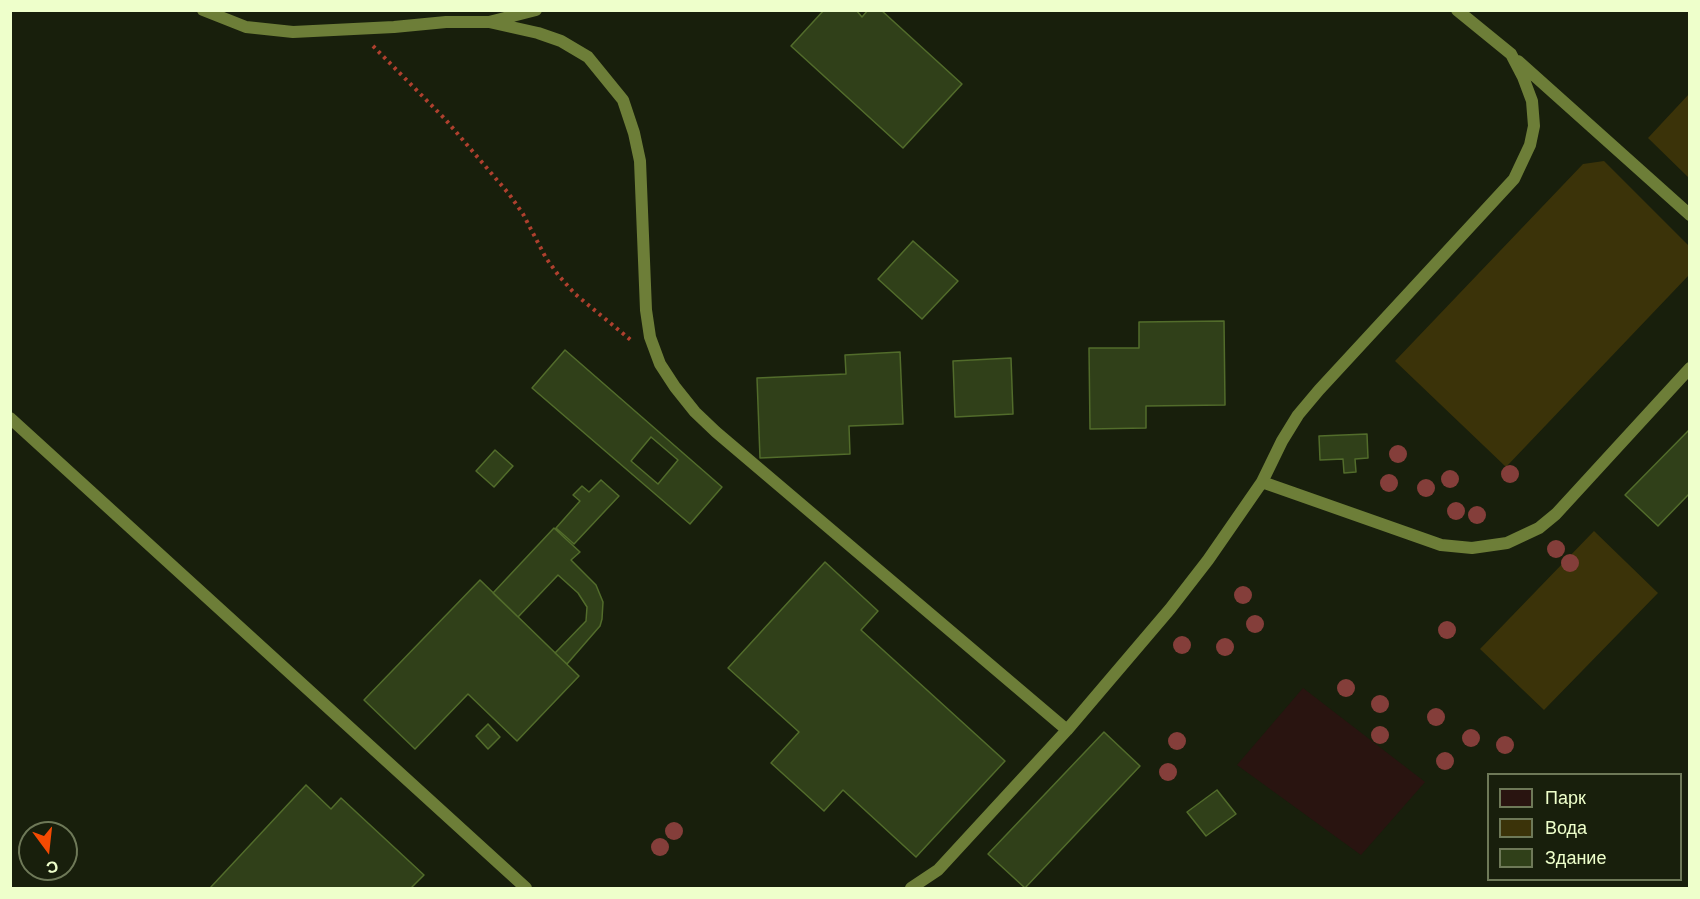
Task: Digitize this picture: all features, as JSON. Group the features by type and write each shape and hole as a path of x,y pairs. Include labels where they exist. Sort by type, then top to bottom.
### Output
{"lane":[{"path":"203,10 246,27 292,32 446,22 489,22 538,33 561,41 588,57 623,100 634,132 640,161 646,310 650,337 660,364 688,403 716,432 1067,730"},
{"path":"489,22 536,10"},
{"path":"1457,10 1511,54 1689,215"},
{"path":"911,888 938,870 1067,730 1170,609 1208,560 1262,482 1282,441 1319,390 1514,179 1530,145 1534,126 1532,101 1511,54"},
{"path":"1262,482 1442,545 1472,548 1507,543 1539,528 1556,514 1689,368"},
{"path":"10,418 526,888"}],"path":[{"path":"355,29 445,118 510,194 559,276 574,294 634,343"}],"green space":[{"path":"1303,688 1425,782 1361,855 1237,765"}],"water":[{"path":"1689,94 1689,178 1648,138"},
{"path":"1604,161 1689,246 1689,275 1506,467 1395,361 1583,164"},
{"path":"1594,531 1658,593 1544,710 1480,649"}],"building":[{"path":"824,10 856,10 862,17 868,10 881,10 962,84 903,148 791,46"},
{"path":"913,241 958,281 922,319 878,279"},
{"path":"1224,321 1225,405 1146,406 1146,428 1090,429 1089,348 1139,348 1139,322"},
{"path":"565,350 722,487 690,524 532,388"},
{"path":"900,352 903,424 849,426 850,454 760,458 757,378 846,374 845,355"},
{"path":"1011,358 1013,414 955,417 953,361"},
{"path":"1690,429 1690,493 1658,526 1625,495"},
{"path":"1367,434 1368,458 1355,459 1356,472 1344,473 1343,459 1320,460 1319,436"},
{"path":"651,437 678,460 658,484 631,461"},
{"path":"495,450 513,466 494,487 476,471"},
{"path":"601,480 619,496 574,544 556,528 580,501 573,495 582,486 589,492"},
{"path":"554,528 580,552 571,560 596,585 603,602 600,626 567,664 555,653 586,621 587,607 578,593 558,575 518,617 493,593"},
{"path":"825,562 878,611 861,630 1005,761 916,857 843,790 824,811 771,763 799,732 728,668"},
{"path":"480,580 579,676 517,741 468,694 415,749 364,700"},
{"path":"488,724 500,737 488,749 476,736"},
{"path":"1104,732 1140,766 1025,888 988,854"},
{"path":"306,785 331,809 341,798 424,875 411,888 210,888"},
{"path":"1217,790 1236,814 1206,836 1187,812"}]}
